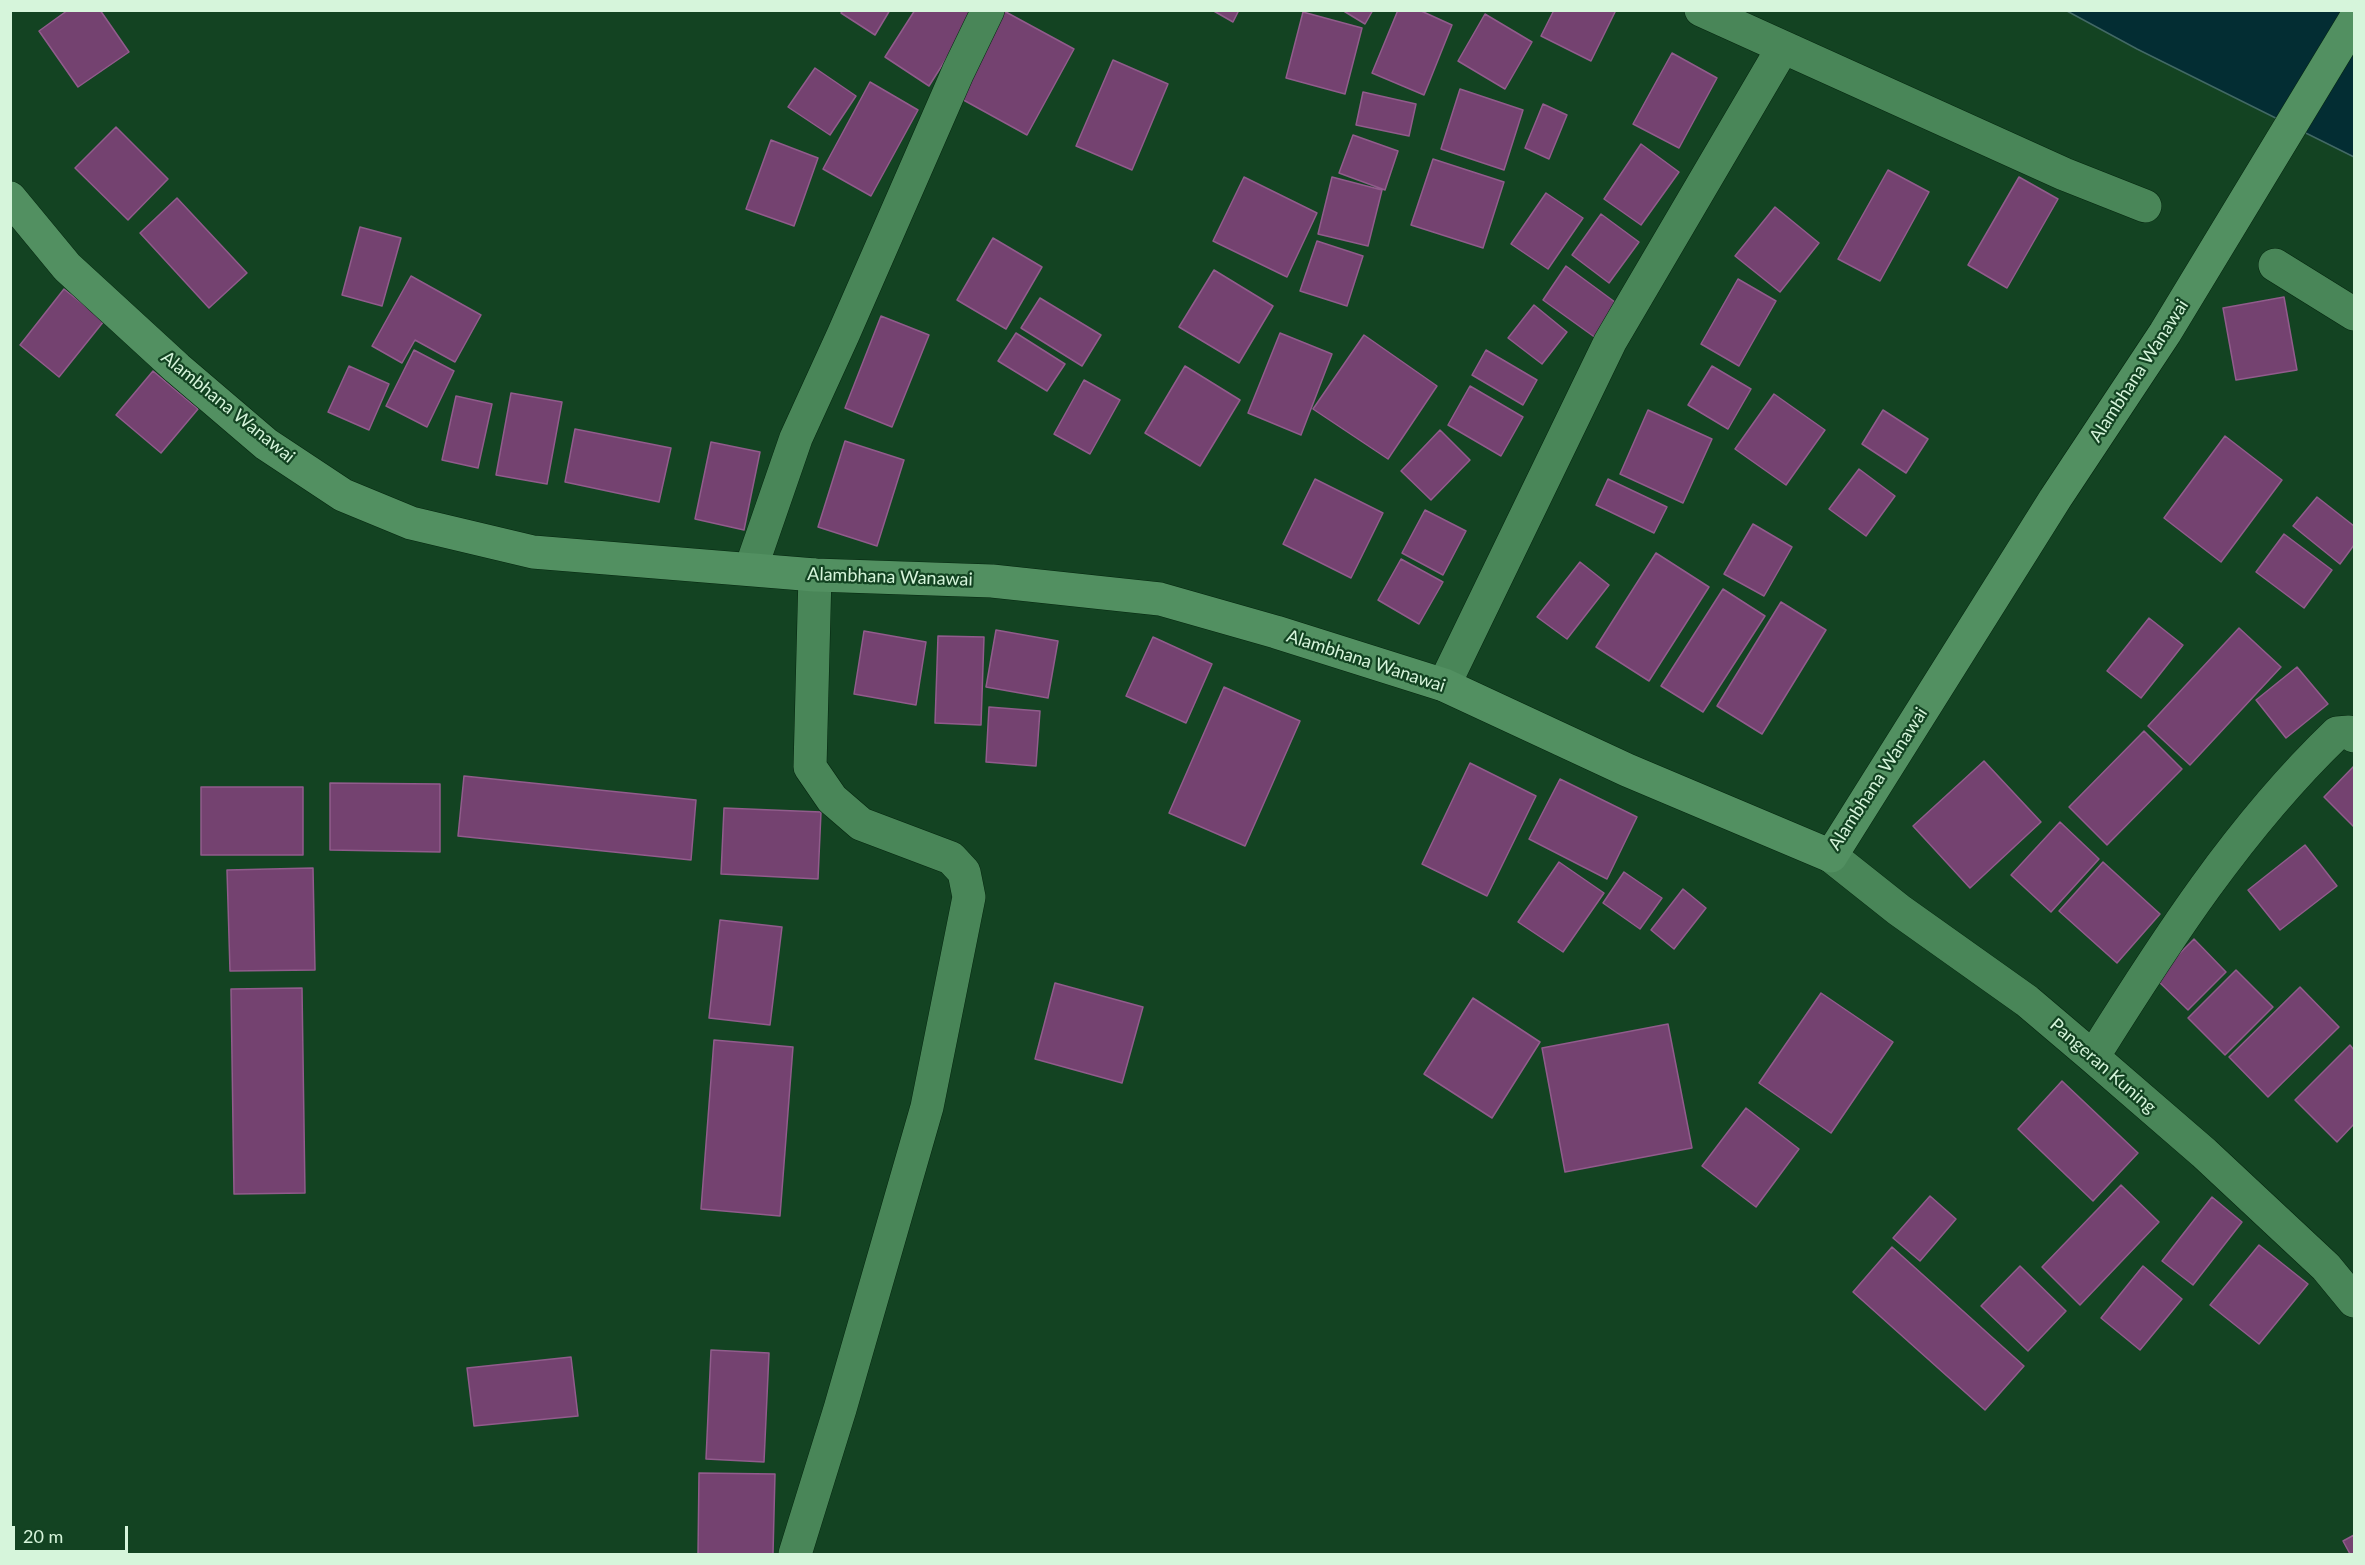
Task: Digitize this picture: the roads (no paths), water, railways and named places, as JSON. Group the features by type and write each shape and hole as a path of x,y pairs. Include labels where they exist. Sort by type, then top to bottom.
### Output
{"main road":[{"name":"Alambhana Wanawai","path":"10,198 67,267 177,368 266,444 343,495 411,523 533,552 815,575 992,581 1160,599 1276,632 1444,685 1627,771 1831,856 2055,499 2165,333 2355,21"}],"street":[{"path":"751,568 796,438 958,72 988,10"},
{"path":"1701,10 1782,49 2064,174 2145,206"},
{"path":"1444,685 1610,342 1782,49"},
{"path":"2274,265 2355,314"},
{"path":"795,1554 927,1107 969,897 964,872 951,858 861,824 832,799 810,767 815,575"},
{"path":"2093,1057 2157,955 2222,864 2275,797 2337,733 2349,732 2355,736"},
{"name":"Pangeran Kuning","path":"1831,856 1899,910 2027,1001 2093,1057 2239,1185 2326,1267 2355,1301"}],"water":[{"path":"2067,11 2354,11 2354,157 2137,49"}]}
